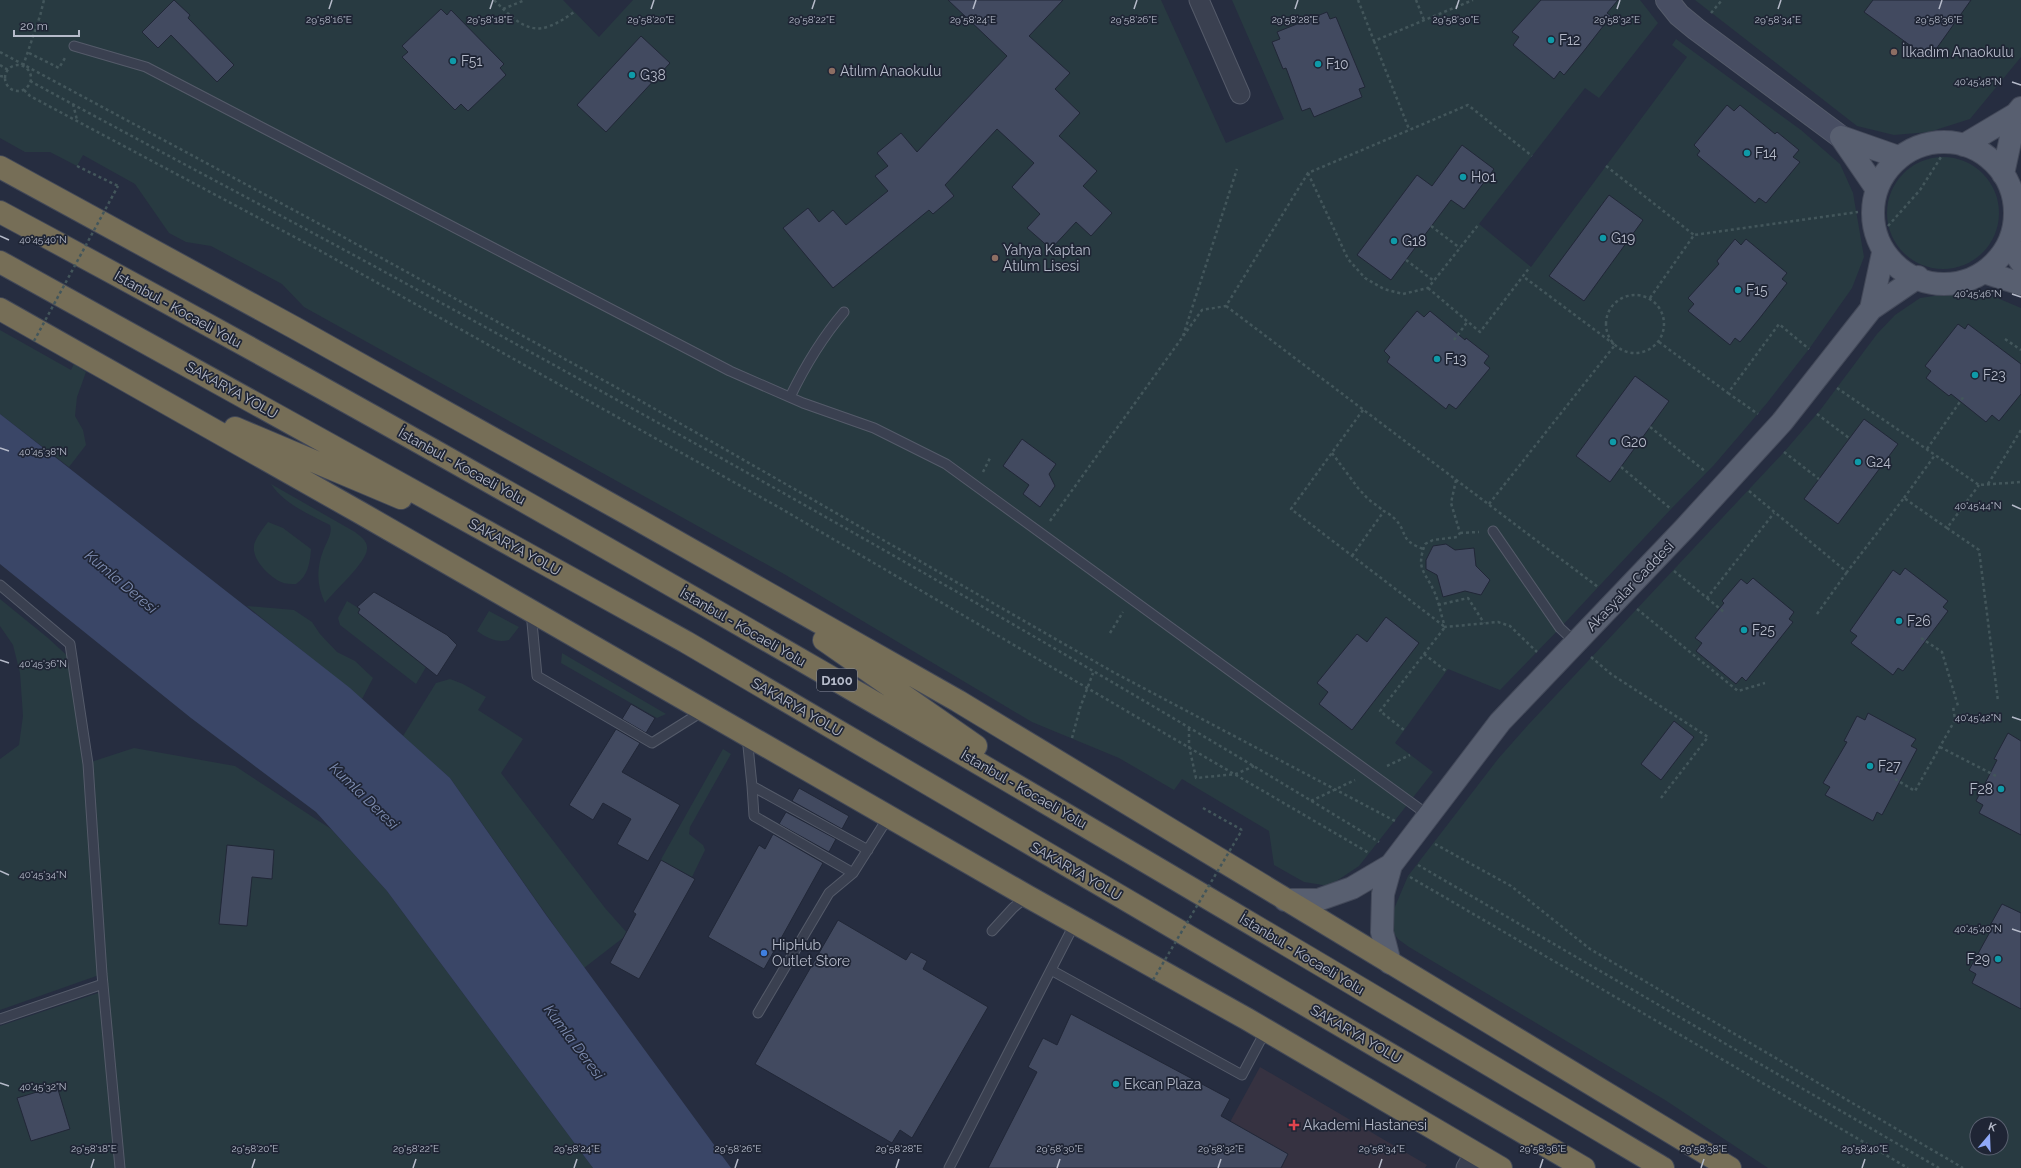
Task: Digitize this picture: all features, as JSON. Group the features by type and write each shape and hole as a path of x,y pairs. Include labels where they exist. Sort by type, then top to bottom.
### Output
{"highway":[{"path":"0,166 302,332 958,701 1730,1168"},
{"name":"İstanbul - Kocaeli Yolu","path":"0,212 423,444 744,627 1100,833 1663,1168"},
{"name":"SAKARYA YOLU","path":"0,262 700,650 1584,1168"},
{"path":"0,309 531,611 1027,896 1266,1030 1471,1160 1501,1168"},
{"path":"142,389 504,541"},
{"path":"716,564 1100,833"}],"main road":[{"path":"1964,145 2019,111"},
{"path":"2003,174 2019,111"},
{"path":"1841,137 1898,157"},
{"path":"1841,137 1876,188"},
{"path":"1942,142 1964,145 1987,157 2003,174 2013,197 2015,209 2015,253 1997,261 1984,272 1970,280 1943,283 1918,278 1900,268 1883,253 1877,240 1872,218 1876,188 1884,172 1898,157 1926,145 1942,142"},
{"path":"1871,309 1883,253"},
{"path":"1984,272 2021,284"},
{"path":"1871,309 1918,278"},
{"name":"Akasyalar Caddesi","path":"1399,870 1428,815 1500,722 1685,528 1782,422 1871,309"},
{"path":"1285,900 1318,900 1399,870"},
{"path":"1390,963 1382,932 1383,894 1399,870"}],"street":[{"path":"1199,0 1240,94"},
{"path":"1667,0 1679,14 1704,35 1841,137"}],"lane":[{"path":"74,46 146,67 730,371 790,397 874,428 946,464 1428,815"},
{"path":"790,397 805,365 825,334 844,312"},
{"path":"1493,531 1560,628 1575,642"},
{"path":"0,585 70,644 88,764 103,984 120,1168"},
{"path":"531,611 537,676 652,743 703,711"},
{"path":"747,736 754,816 853,874"},
{"path":"752,786 868,850"},
{"path":"758,1013 829,893 853,874 889,816"},
{"path":"992,931 1013,908 1027,896"},
{"path":"949,1168 1075,923"},
{"path":"1051,970 1242,1075 1266,1030"},
{"path":"0,1019 103,984"}],"path":[{"path":"23,66 44,0"},
{"path":"494,0 502,9 521,24 542,30 557,24 574,12"},
{"path":"502,9 525,0"},
{"path":"1358,0 1409,129"},
{"path":"1416,0 1424,20"},
{"path":"1374,41 1472,0"},
{"path":"1711,14 1722,0"},
{"path":"28,52 59,68 74,46"},
{"path":"0,52 23,66 327,228 641,401 1113,672 1395,821"},
{"path":"0,65 8,70"},
{"path":"15,65 23,66 29,71 30,81 24,90 15,91 10,89 7,86 5,77 8,70 15,65"},
{"path":"0,76 5,77"},
{"path":"30,81 413,287 877,547 1254,766 1378,842"},
{"path":"24,90 30,96 316,249 773,504 1370,853"},
{"path":"73,104 77,121"},
{"path":"1226,306 1308,173 1468,105 1532,156"},
{"path":"1888,226 1920,190 1941,157"},
{"path":"34,341 118,186 77,166"},
{"path":"1606,166 1694,235 1858,212"},
{"path":"1182,339 1237,169"},
{"path":"1308,173 1348,259 1365,278 1384,289 1403,294 1428,288 1479,224"},
{"path":"1431,226 1460,248"},
{"path":"1650,298 1694,235"},
{"path":"1406,260 1434,281"},
{"path":"1428,288 1480,332 1524,277 1530,267"},
{"path":"1524,277 1623,351 1632,353 1652,349 1659,342 1664,333 1664,318 1658,305 1650,298 1641,295 1623,297 1615,303 1609,310 1606,319 1606,329 1609,338 1615,345"},
{"path":"1041,534 1202,310 1226,306 1598,587"},
{"path":"1454,340 1468,321"},
{"path":"1728,394 1779,324 1809,349"},
{"path":"2005,339 2021,350"},
{"path":"1659,342 1728,394 1758,414"},
{"path":"1489,504 1615,345"},
{"path":"1837,388 1979,485 2021,482"},
{"path":"1927,449 1964,396"},
{"path":"1363,410 1292,509 1445,627 1498,622 1510,626 1537,652"},
{"path":"1817,414 1849,438"},
{"path":"1650,428 1706,472"},
{"path":"1987,484 2021,430"},
{"path":"1784,452 1819,478"},
{"path":"1332,453 1358,488 1368,498 1396,519 1405,539 1411,544 1423,549"},
{"path":"1817,614 1935,455"},
{"path":"1621,467 1671,508"},
{"path":"1445,627 1434,590 1422,572 1421,553 1425,544 1433,540 1457,538 1460,533 1451,503 1456,480"},
{"path":"1948,528 1979,485"},
{"path":"1748,491 1847,572"},
{"path":"1904,498 1979,550 1998,701"},
{"path":"1352,556 1384,511"},
{"path":"1707,598 1774,513"},
{"path":"1674,571 1725,613"},
{"path":"1438,605 1468,598 1484,624"},
{"path":"1110,633 1130,599"},
{"path":"1637,608 1738,691 1765,683"},
{"path":"1380,711 1445,627"},
{"path":"1921,638 1942,652 1958,706"},
{"path":"1424,654 1446,671"},
{"path":"1591,657 1611,674 1708,737 1661,798"},
{"path":"1072,738 1093,672"},
{"path":"1895,779 1915,791 1955,720 1953,706"},
{"path":"1377,708 1404,730"},
{"path":"1189,728 1189,746 1196,778 1236,774 1254,766"},
{"path":"1940,747 1996,776"},
{"path":"1153,980 1242,830 1203,808"},
{"path":"1433,843 1511,886 1590,949 1963,1168"},
{"path":"1417,864 1940,1168"},
{"path":"1399,870 1908,1168"}],"shaded area":[{"path":"0,0 563,0 599,37 633,0 1161,0 1226,143 1284,119 1232,0 1640,0 1658,23 1599,98 1585,88 1479,224 1531,267 1687,57 1672,45 1676,39 1801,130 1840,164 1853,193 1864,257 1852,288 1809,349 1767,403 1714,465 1500,690 1448,669 1395,743 1433,772 1359,866 1329,886 1304,882 1274,865 1269,831 1182,779 1174,790 1119,758 1032,722 784,574 304,307 282,284 211,246 186,242 169,233 135,184 83,155 77,166 50,152 25,152 0,138"},
{"name":"İlkadım Anaokulu","path":"1695,0 2021,0 2021,57 1970,119 1929,132 1894,135 1857,126"},
{"path":"1943,157 1964,161 1983,173 1995,192 1999,213 1995,234 1983,253 1964,265 1943,269 1922,265 1903,253 1891,234 1887,213 1891,192 1903,173 1922,161"},
{"path":"1961,292 1995,297 2021,308 2021,1168 1768,1168 1665,1100 1409,947 1398,939 1391,929 1391,916 1408,876 1498,759 1528,725 1784,452 1821,409 1877,334 1895,315 1920,298"},
{"path":"0,330 71,370 74,364 86,372 77,397 75,416 83,430 86,445 69,467 0,414"},
{"path":"271,484 355,532 363,539 367,546 366,555 362,561 325,603 320,590 318,571 323,551 330,535 330,525 290,503 276,491"},
{"path":"268,522 283,528 311,549 308,569 300,581 296,584 281,582 267,572 258,562 254,551 254,543"},
{"path":"0,599 48,638 73,661 88,763 134,748 235,766 331,829 387,891 593,1168 0,1168 0,1026 104,991 102,974 0,1010 0,759 19,745 23,716 20,673 13,645 0,626"},
{"path":"347,601 360,609 358,613 426,667 416,684 340,625 338,618"},
{"path":"247,606 294,610 312,622 320,634 337,652 355,661 373,678 362,699"},
{"path":"489,611 519,627 509,640 500,641 492,639 477,631"},
{"path":"562,653 666,714 657,718 561,663"},
{"path":"450,679 463,684 486,697 478,710 523,739 501,773 605,908 628,934 584,968 450,778 403,736 436,683"},
{"path":"723,749 731,754 690,827 689,834 703,845 705,850 692,877 675,868 673,871 659,863"},
{"name":"Akademi Hastanesi","path":"1260,1067 1427,1165 1425,1168 1205,1168"}],"water":[{"name":"Kumla Deresi","path":"0,414 350,688 450,778 546,915 731,1168 593,1168 387,891 316,812 191,718 0,564"}],"building":[{"path":"174,0 190,15 188,18 234,65 217,82 171,35 158,48 142,32"},
{"path":"948,0 1063,0 1029,36 1070,73 1055,89 1080,113 1059,136 1097,171 1083,186 1112,213 1091,236 1076,222 1051,249 1027,228 1040,214 1012,187 1034,163 997,129 945,185 954,196 933,214 929,210 833,288 783,228 808,208 819,222 833,210 846,225 888,191 875,176 888,166 877,153 901,133 917,152 1007,56"},
{"name":"F12","path":"1541,0 1618,0 1607,13 1611,16 1583,52 1564,75 1560,71 1554,79 1513,45 1519,37 1512,32"},
{"path":"1873,0 1971,0 1929,59 1864,12"},
{"name":"F51","path":"441,9 447,15 451,10 504,64 500,68 506,75 468,111 461,104 455,110 402,57 408,52 402,46"},
{"name":"F10","path":"1327,12 1330,19 1336,17 1365,87 1359,89 1362,97 1314,117 1310,108 1302,111 1286,68 1283,69 1272,42 1280,39 1277,32"},
{"name":"G38","path":"641,36 670,63 606,132 577,105"},
{"name":"F14","path":"1727,105 1734,111 1740,105 1775,134 1777,132 1799,150 1793,157 1800,162 1766,203 1759,198 1755,203 1697,155 1700,151 1694,145"},
{"name":"G18","path":"1462,145 1494,169 1464,209 1451,200 1391,280 1357,255 1417,175 1432,186"},
{"name":"G19","path":"1609,195 1643,220 1584,301 1549,276"},
{"name":"F15","path":"1735,239 1741,245 1746,239 1787,273 1782,279 1787,283 1740,342 1735,338 1730,345 1688,311 1694,304 1688,298 1719,264 1717,261"},
{"name":"F13","path":"1417,311 1424,317 1430,311 1465,340 1466,338 1489,356 1484,363 1490,368 1456,409 1449,404 1446,409 1387,362 1390,357 1384,351"},
{"name":"F23","path":"1958,324 1965,329 1968,324 2021,364 2021,394 1999,421 1992,415 1986,422 1951,394 1949,396 1926,378 1931,371 1925,366"},
{"name":"G20","path":"1635,376 1669,401 1610,482 1576,456"},
{"name":"G24","path":"1864,419 1898,444 1838,524 1804,499"},
{"path":"1022,439 1056,464 1049,474 1055,486 1040,507 1023,494 1029,485 1003,466"},
{"path":"1446,544 1455,550 1474,548 1476,566 1490,580 1481,595 1465,591 1443,597 1437,575 1426,569 1426,560 1433,546"},
{"name":"F26","path":"1905,568 1948,601 1943,607 1948,611 1903,671 1898,668 1893,675 1851,643 1857,636 1850,631 1893,570 1900,575"},
{"name":"F25","path":"1753,578 1794,612 1789,619 1793,622 1746,681 1742,677 1736,684 1696,651 1702,643 1695,638 1724,603 1722,601 1741,579 1747,584"},
{"path":"374,592 447,635 457,645 437,676 358,613 360,609 357,607"},
{"path":"1386,617 1419,643 1352,730 1319,704 1328,692 1317,683 1357,634 1367,642"},
{"path":"631,704 655,718 646,733 622,719"},
{"name":"F27","path":"1868,713 1916,739 1911,746 1917,749 1882,815 1877,812 1873,821 1825,795 1830,787 1823,783 1847,742 1844,741 1857,716 1865,720"},
{"path":"1674,721 1694,737 1661,780 1641,764"},
{"path":"616,729 640,743 622,772 680,805 648,861 617,844 631,819 603,803 593,820 569,805"},
{"name":"F28","path":"2008,733 2021,741 2021,835 1979,813 1983,805 1976,801 1997,760 1994,759"},
{"path":"799,788 849,816 842,829 792,801"},
{"path":"786,812 836,839 829,852 779,824"},
{"path":"773,834 823,863 764,969 708,937 759,845 765,849"},
{"path":"227,845 274,850 272,879 252,877 247,926 219,924"},
{"path":"661,860 695,879 639,979 610,963 636,914 633,912"},
{"name":"F29","path":"2002,904 2021,913 2021,1009 1972,983 1976,974 1969,970 1991,930 1988,929"},
{"path":"838,920 906,960 911,952 927,961 923,969 988,1007 912,1138 900,1130 892,1143 755,1064"},
{"name":"Ekcan Plaza","path":"1071,1014 1230,1099 1221,1116 1288,1154 1281,1168 988,1168 1037,1072 1028,1067 1043,1038 1057,1045"},
{"path":"57,1086 70,1129 31,1141 17,1098"}],"place":[{"name":"F12","path":"1551,40"},
{"name":"İlkadım Anaokulu","path":"1894,52"},
{"name":"F51","path":"453,61"},
{"name":"F10","path":"1318,64"},
{"name":"Atılım Anaokulu","path":"832,71"},
{"name":"G38","path":"632,75"},
{"name":"F14","path":"1747,153"},
{"name":"H01","path":"1463,177"},
{"name":"G19","path":"1603,238"},
{"name":"G18","path":"1394,241"},
{"name":"Yahya Kaptan Atılım Lisesi","path":"995,258"},
{"name":"F15","path":"1738,290"},
{"name":"F13","path":"1437,359"},
{"name":"F23","path":"1975,375"},
{"name":"G20","path":"1613,442"},
{"name":"G24","path":"1858,462"},
{"name":"F26","path":"1899,621"},
{"name":"F25","path":"1744,630"},
{"name":"F27","path":"1870,766"},
{"name":"F28","path":"2001,789"},
{"name":"HipHub Outlet Store","path":"764,953"},
{"name":"F29","path":"1998,959"},
{"name":"Ekcan Plaza","path":"1116,1084"},
{"name":"Akademi Hastanesi","path":"1294,1125"}]}
